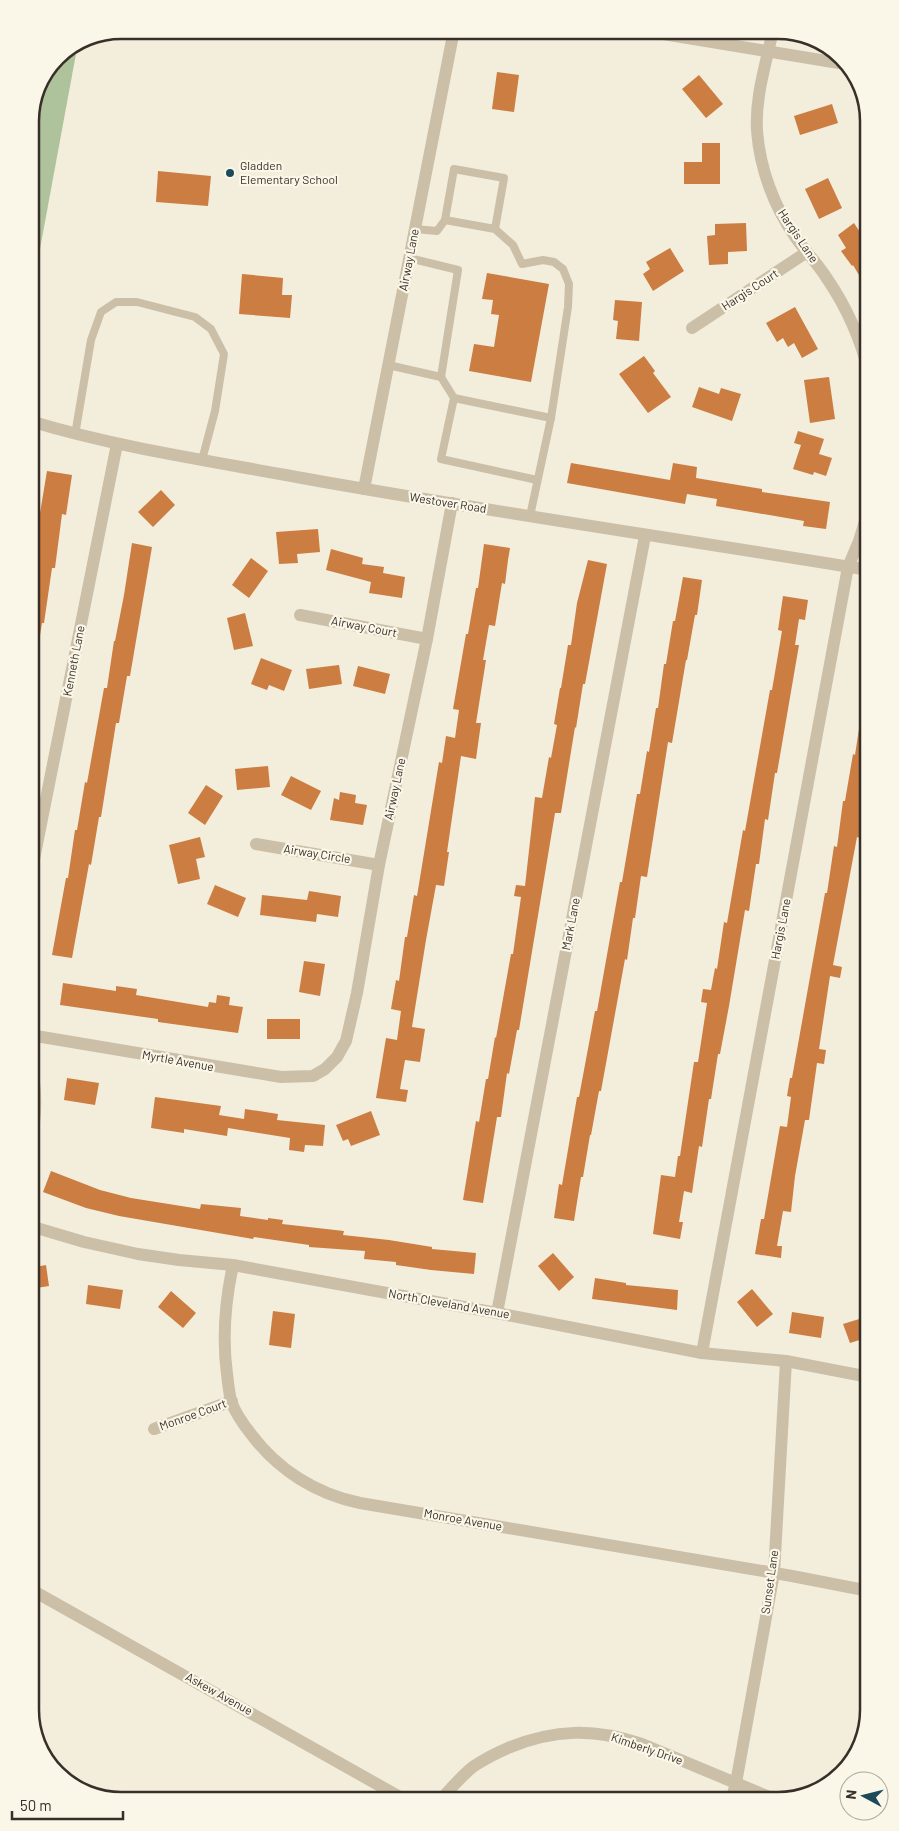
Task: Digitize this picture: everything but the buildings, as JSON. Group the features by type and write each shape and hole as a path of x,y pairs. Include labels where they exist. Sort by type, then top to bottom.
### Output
{"street":[{"name":"Airway Lane","path":"364,489 452,39"},
{"path":"692,39 835,63"},
{"name":"Hargis Lane","path":"771,39 761,79 758,103 757,131 761,160 769,187 780,213 795,237 826,276 844,306 860,345"},
{"name":"Hargis Court","path":"692,328 808,252"},
{"name":"Westover Road","path":"39,424 76,435 117,444 364,489 645,536 860,569"},
{"name":"Kenneth Lane","path":"39,834 117,444"},
{"name":"Airway Lane","path":"325,1069 337,1057 346,1041 357,993 379,865 427,639 452,503"},
{"name":"Mark Lane","path":"497,1313 645,536"},
{"name":"Hargis Lane","path":"702,1353 848,567 860,538"},
{"name":"Airway Court","path":"300,615 427,639"},
{"name":"Airway Circle","path":"256,844 379,865"},
{"name":"Myrtle Avenue","path":"39,1037 281,1078 313,1076 325,1069"},
{"name":"North Cleveland Avenue","path":"39,1229 84,1242 138,1254 233,1265 497,1313 702,1353 786,1361 860,1375"},
{"name":"Monroe Avenue","path":"233,1265 226,1296 224,1328 224,1355 232,1401 259,1445 278,1464 314,1488 348,1500 860,1589"},
{"name":"Sunset Lane","path":"734,1792 774,1573 786,1361"},
{"name":"Monroe Court","path":"154,1429 232,1401"},
{"name":"Askew Avenue","path":"39,1594 391,1792"},
{"name":"Kimberly Drive","path":"448,1792 473,1767 494,1754 542,1736 567,1732 594,1732 620,1737 758,1792"}],"lane":[{"path":"415,229 437,231 445,220 454,169 504,178 495,229"},
{"path":"445,220 495,229 513,245 522,264 543,260 554,262 563,269 569,284 568,307 551,418 530,516"},
{"path":"409,258 458,270 441,376 454,398 441,459 537,480"},
{"path":"76,435 91,340 101,312 116,302 137,302 194,317 211,329 224,354 215,411 202,460"},
{"path":"388,365 441,376"},
{"path":"454,398 551,418"}],"green space":[{"path":"76,52 39,254 39,116 47,85 56,71"}],"place":[{"name":"Gladden Elementary School","path":"230,173"}]}
